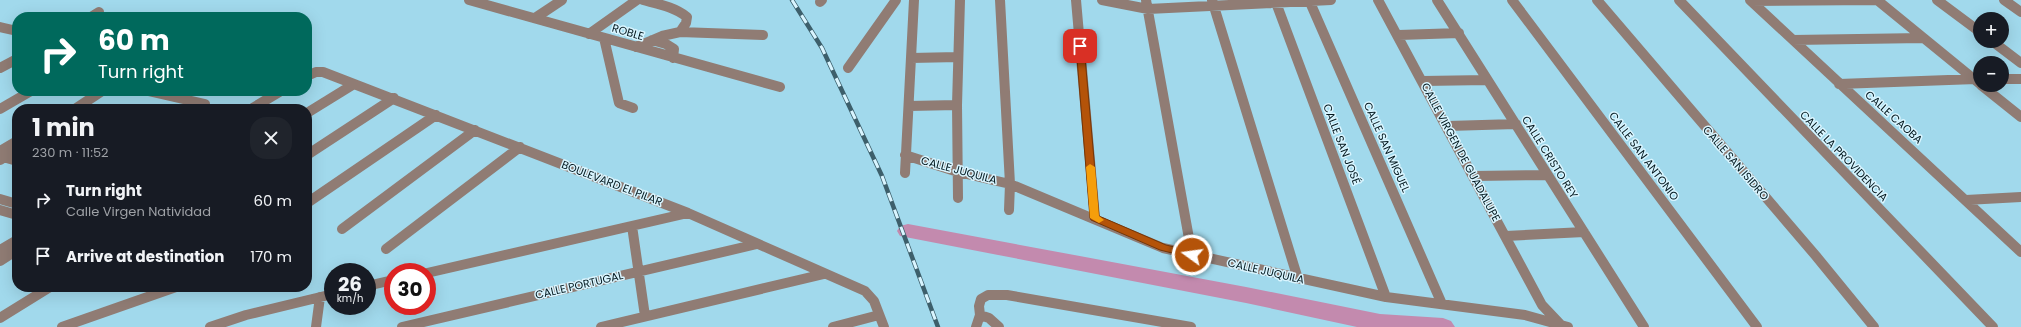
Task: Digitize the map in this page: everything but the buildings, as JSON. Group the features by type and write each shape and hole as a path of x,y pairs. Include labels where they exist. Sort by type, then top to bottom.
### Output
{"street":[{"name":"ROBLE","path":"469,0 489,2 535,18 589,34 780,88"},
{"path":"535,18 562,0"},
{"path":"589,34 637,0"},
{"path":"642,0 681,12 686,18 686,23 680,32"},
{"path":"848,68 896,0"},
{"path":"905,173 914,0"},
{"path":"958,198 957,105 960,0"},
{"path":"1000,0 1010,184 1009,210"},
{"path":"1076,0 1095,218"},
{"path":"1102,0 1147,4 1330,0"},
{"name":"CALLE VIRGEN DE GUADALUPE","path":"1378,0 1399,35 1448,126 1542,305 1564,326"},
{"name":"CALLE CRISTO REY","path":"1437,0 1644,327"},
{"name":"CALLE SAN ANTONIO","path":"1512,0 1757,327"},
{"name":"CALLE SAN ISIDRO","path":"1597,0 1816,256 1874,327"},
{"name":"CALLE LA PROVIDENCIA","path":"1679,0 1993,327"},
{"path":"1751,0 1877,0 1973,78"},
{"name":"CALLE CAOBA","path":"1751,0 1839,84 2021,252"},
{"path":"1938,0 1973,27"},
{"path":"2004,0 2021,12"},
{"name":"CALLE SAN MIGUEL","path":"1310,1 1442,304"},
{"name":"CALLE SAN JOSÉ","path":"1276,2 1386,297"},
{"path":"1213,3 1298,279"},
{"path":"1147,4 1192,255"},
{"path":"0,27 12,30"},
{"path":"636,47 652,40 680,32 763,35"},
{"path":"1399,35 1459,33"},
{"path":"604,38 619,103 633,108"},
{"path":"1793,40 1923,38"},
{"path":"652,40 666,44 674,49 674,58"},
{"path":"2001,48 2021,63"},
{"path":"911,58 958,57"},
{"path":"0,68 12,62"},
{"name":"BOULEVARD EL PILAR","path":"312,74 324,72 688,213 865,292 874,301 884,327"},
{"path":"2009,79 2021,79"},
{"path":"1423,81 1487,80"},
{"path":"1839,84 1973,82"},
{"path":"312,110 354,84"},
{"path":"1990,92 2021,117"},
{"path":"0,109 22,96"},
{"path":"82,104 94,96"},
{"path":"177,96 205,104"},
{"path":"259,104 273,96"},
{"path":"312,152 394,98"},
{"path":"909,106 957,105"},
{"path":"312,200 436,115"},
{"path":"1448,126 1516,124"},
{"path":"342,229 475,130"},
{"path":"1,156 12,146"},
{"path":"386,249 520,147"},
{"path":"1,156 12,151"},
{"name":"CALLE JUQUILA","path":"905,155 958,172 1010,184 1095,218 1163,248 1298,279 1386,297 1525,314 1564,326"},
{"path":"1,156 12,159"},
{"path":"1474,176 1547,175"},
{"path":"1966,200 2021,196"},
{"path":"0,199 12,203"},
{"path":"0,210 12,214"},
{"path":"436,271 688,213"},
{"path":"632,226 645,316"},
{"path":"1506,236 1584,232"},
{"path":"0,250 12,243"},
{"name":"CALLE PORTUGAL","path":"402,327 757,244"},
{"path":"0,261 12,253"},
{"path":"601,327 824,274"},
{"path":"0,318 42,292"},
{"path":"62,327 162,292"},
{"path":"976,327 980,315 979,306 981,300 988,295 1006,295 1191,327"},
{"path":"210,327 246,315 324,296"},
{"path":"316,327 320,297"},
{"path":"1525,314 1542,305"},
{"path":"834,327 879,315"},
{"path":"980,315 989,318 999,327"}],"waterway":[{"path":"908,231 1246,295 1380,323 1443,327"}],"railway":[{"path":"792,0 822,48 882,176 938,327"}],"slow traffic":[{"path":"1090,167 1095,218 1099,220"}],"route":[{"path":"1080,46 1095,218 1163,248 1192,255"}]}
